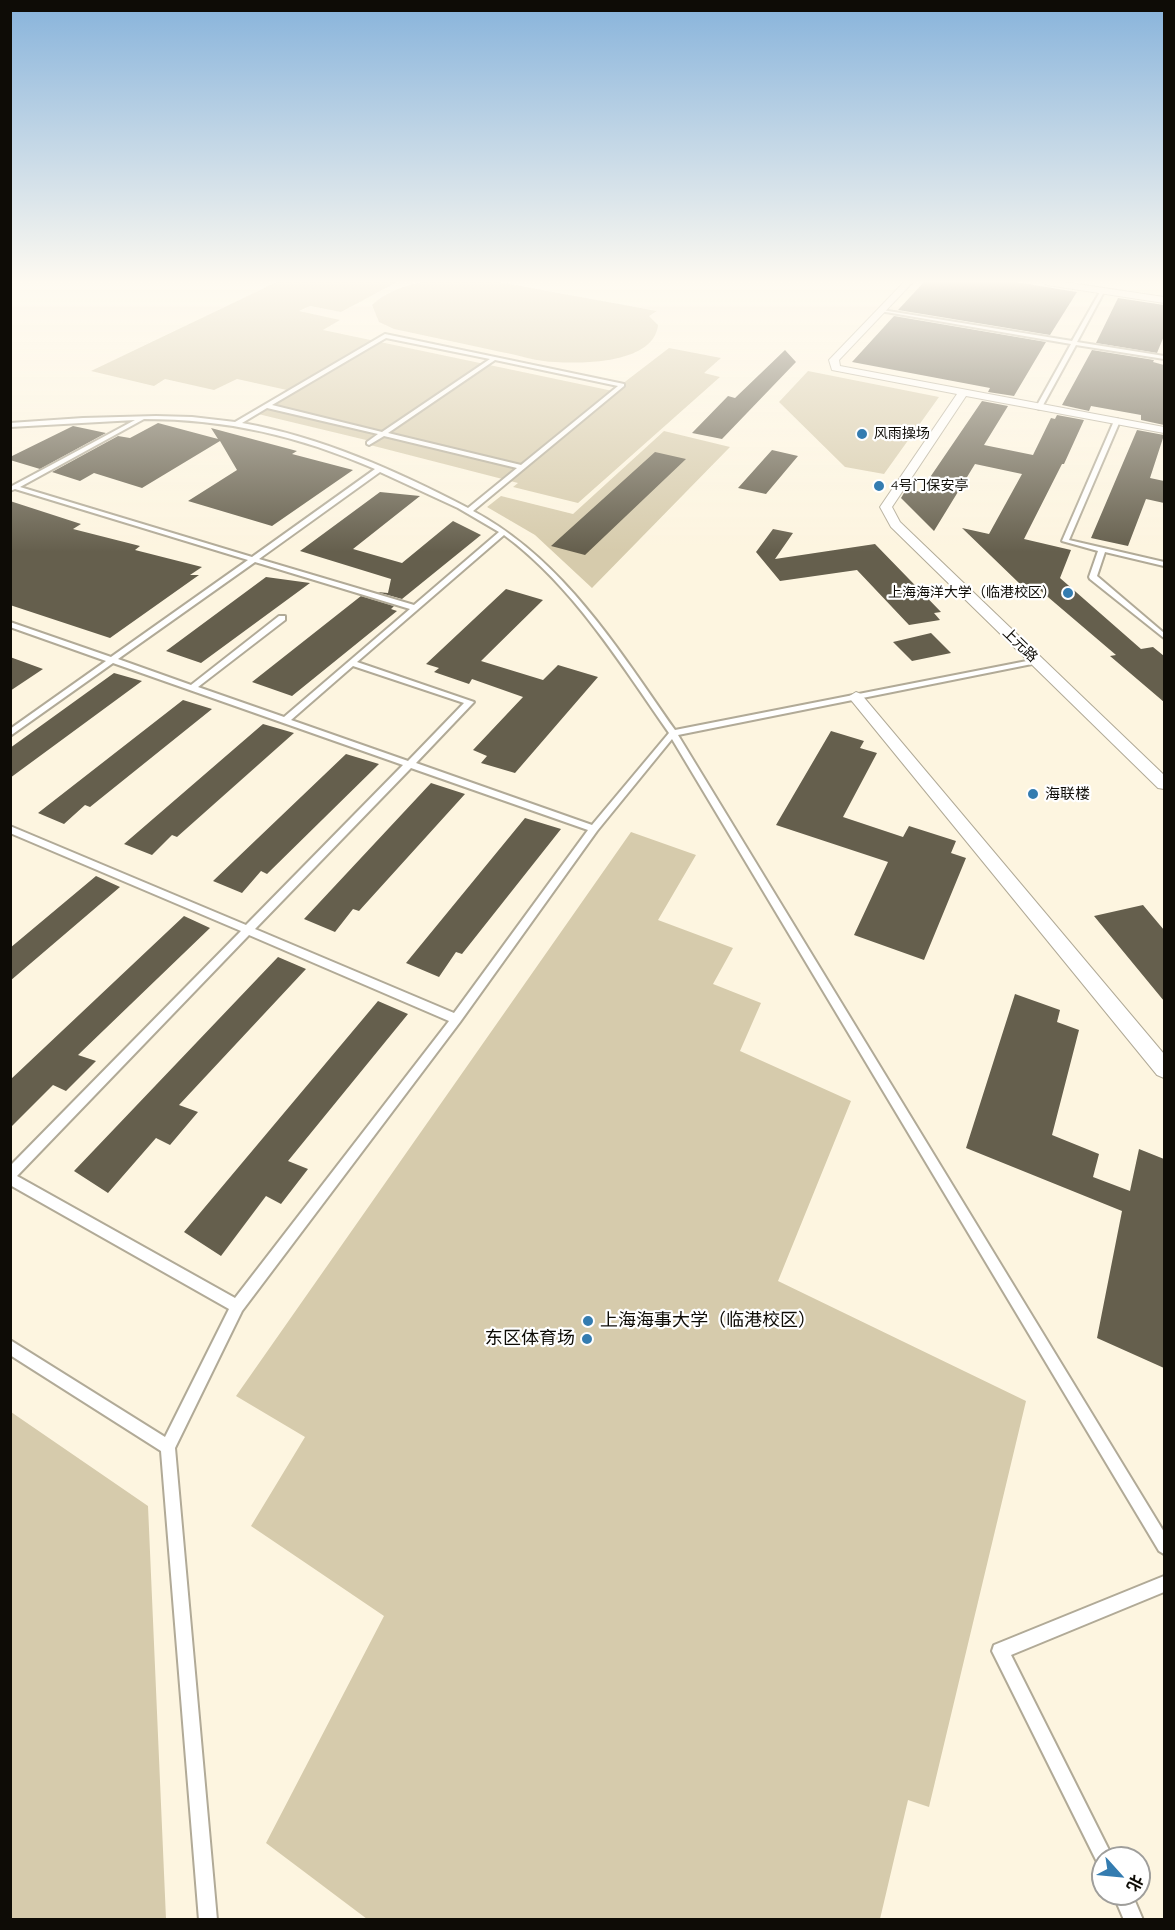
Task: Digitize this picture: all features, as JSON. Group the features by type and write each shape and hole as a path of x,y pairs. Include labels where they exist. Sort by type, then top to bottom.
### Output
{"street":[{"path":"855,372 1164,430"},
{"name":"上元路","path":"963,393 886,507 895,524 1164,784"},
{"path":"856,697 1164,1069"}],"lane":[{"path":"236,424 324,372"},
{"path":"369,443 474,372"},
{"path":"470,510 622,385 558,372"},
{"path":"1039,406 1057,372"},
{"path":"267,406 522,467"},
{"path":"12,488 145,417"},
{"path":"10,424 145,417 236,424 298,437 380,469 470,510 531,554 581,604 673,733 1164,1546"},
{"path":"1117,421 1065,541 1164,564"},
{"path":"10,733 380,469"},
{"path":"12,488 415,608"},
{"path":"287,719 502,533"},
{"path":"1102,550 1093,577 1164,636"},
{"path":"193,687 282,618"},
{"path":"10,624 287,719 594,829"},
{"path":"208,1920 168,1447 237,1306 456,1019 594,829 673,733 1037,662"},
{"path":"237,1306 10,1177 470,702 351,663"},
{"path":"10,829 456,1019"},
{"path":"10,1347 168,1447"},
{"path":"1098,1846 1000,1651 1164,1584"},
{"path":"1128,1906 1134,1920"}],"shaded area":[{"path":"95,372 523,372 613,391 638,372 705,372 720,377 578,503 513,487 518,483 370,445 366,440 258,414 296,392 237,379 214,390 165,379 154,386"},
{"name":"风雨操场","path":"807,372 939,397 884,474 845,467 779,402"},
{"path":"664,431 730,447 592,588 535,535 487,507 501,496 573,514"},
{"name":"东区体育场","path":"631,832 696,855 658,920 733,948 713,984 761,1003 740,1051 851,1101 778,1281 1026,1401 929,1807 908,1800 880,1919 367,1919 266,1843 384,1616 251,1526 305,1437 236,1396"},
{"path":"11,1412 148,1506 166,1919 11,1919"}],"building":[{"path":"762,372 786,372 722,439 692,433 728,396 735,398"},
{"path":"905,372 1028,372 1014,396 988,392 990,388"},
{"path":"1080,372 1164,372 1164,425 1141,420 1141,415 1091,406 1089,411 1062,405"},
{"path":"982,401 1008,406 984,445 1033,455 1051,418 1055,419 1057,415 1084,420 1064,464 1024,539 1071,550 1060,578 1141,649 1153,647 1164,656 1164,702 1110,656 1116,655 1035,586 1019,583 962,528 989,534 1022,474 975,464 934,531 901,498 907,488 920,492"},
{"path":"158,423 218,439 211,428 297,451 292,454 353,470 272,526 188,501 237,470 220,441 142,488 94,473 80,481 52,472 118,436 130,438"},
{"path":"73,426 106,433 40,469 10,460 10,457"},
{"path":"1137,430 1164,435 1150,478 1164,481 1164,503 1146,499 1128,546 1091,538"},
{"path":"772,450 798,456 766,494 738,488"},
{"path":"655,452 686,459 585,555 551,546"},
{"path":"380,492 420,496 353,549 402,563 453,521 481,535 402,599 377,592 388,593 391,579 300,551"},
{"path":"10,501 81,524 73,529 140,546 135,550 202,567 190,575 199,575 110,638 10,605"},
{"path":"773,529 793,533 775,559 875,544 941,612 934,613 940,620 909,625 857,570 780,581 756,552"},
{"path":"266,577 310,583 201,663 166,651"},
{"path":"506,589 543,600 481,661 543,680 558,665 598,677 515,773 481,763 487,756 473,750 523,697 472,679 469,684 434,672 439,668 426,664"},
{"path":"361,596 394,606 391,609 397,611 292,696 252,682"},
{"path":"931,633 951,653 912,661 893,642"},
{"path":"10,657 43,669 10,691"},
{"path":"114,673 142,681 10,778 10,748"},
{"path":"183,700 212,709 90,807 85,805 64,824 38,813"},
{"path":"263,724 294,733 177,837 172,835 152,855 124,844"},
{"path":"831,731 864,741 860,748 877,753 843,817 903,837 909,826 956,841 951,853 966,858 924,960 854,935 888,862 776,825"},
{"path":"346,754 379,764 267,874 261,871 242,893 213,881"},
{"path":"431,783 465,794 359,911 353,909 335,932 304,919"},
{"path":"525,818 561,829 462,954 456,952 439,977 406,963"},
{"path":"96,876 120,887 10,981 10,948"},
{"path":"1143,905 1164,930 1164,1001 1094,916"},
{"path":"184,916 210,928 78,1055 96,1061 66,1091 53,1085 10,1128 10,1080"},
{"path":"278,957 306,969 179,1105 198,1112 170,1145 156,1138 108,1193 74,1171"},
{"path":"1015,994 1060,1010 1057,1022 1079,1030 1052,1135 1099,1154 1093,1177 1130,1191 1139,1149 1164,1159 1164,1368 1097,1338 1122,1211 966,1148"},
{"path":"378,1001 408,1014 288,1161 308,1169 281,1204 266,1196 221,1256 184,1232"}],"place":[{"name":"风雨操场","path":"862,434"},
{"name":"4号门保安亭","path":"879,486"},
{"name":"上海海洋大学（临港校区）","path":"1068,593"},
{"name":"海联楼","path":"1033,794"},
{"name":"上海海事大学（临港校区）","path":"588,1321"},
{"name":"东区体育场","path":"587,1339"}]}
